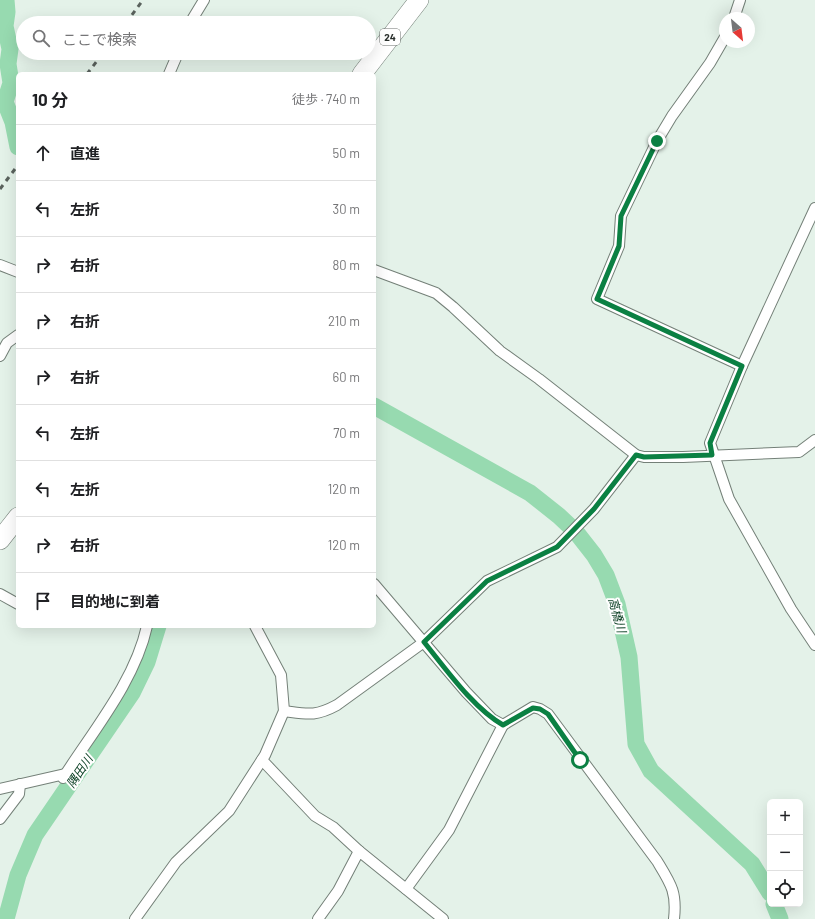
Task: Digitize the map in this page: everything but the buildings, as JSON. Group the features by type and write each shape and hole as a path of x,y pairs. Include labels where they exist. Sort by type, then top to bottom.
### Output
{"highway":[{"name":"24","path":"376,56 419,0"},
{"name":"24","path":"364,72 373,60"},
{"path":"0,540 16,520"}],"street":[{"path":"194,16 204,0"},
{"path":"736,12 740,0"},
{"path":"719,47 710,63 672,116 657,141 621,216 619,246 597,299 742,366"},
{"path":"171,72 175,60"},
{"path":"815,208 742,366 710,443 712,455 732,505 791,609 815,646"},
{"path":"0,265 16,271"},
{"path":"376,271 436,293 500,351 540,379 636,455 644,457 798,452 815,440"},
{"path":"0,356 7,343 16,336"},
{"path":"284,711 312,714 322,713 337,705 424,642 487,581 557,547 594,509 636,455"},
{"path":"376,586 466,692 492,719 503,725"},
{"path":"0,594 16,603"},
{"path":"0,789 64,776 131,670 143,644 147,628"},
{"path":"136,919 176,862 229,811 262,760 284,711 281,675 256,628"},
{"path":"406,889 449,830 503,725 533,708 540,709 548,714 657,861 672,886 676,905 674,919"},
{"path":"262,760 315,816 333,827 359,851 443,919"},
{"path":"0,819 19,794 20,784"},
{"path":"318,919 338,891 359,851"}],"waterway":[{"name":"高橋川","path":"6,0 7,12 5,26 10,49 8,64 11,83 5,102 13,122 16,137"},
{"name":"高橋川","path":"376,407 530,493 559,516 576,532 594,555 606,575 617,604 629,657 636,744 651,771 752,864 767,888"},
{"name":"隅田川","path":"6,919 18,875 35,835 132,693 147,662 157,628"},
{"name":"高橋川","path":"775,907 780,919"}],"railway":[{"path":"131,16 143,0"},
{"path":"89,72 98,60"},
{"path":"0,189 16,168"}],"route":[{"path":"580,760 545,711 533,708 503,725 492,719 466,692 424,642 487,581 519,567 557,547 594,509 636,455 644,457 712,455 710,443 742,366 597,299 619,246 621,216 657,141"}]}
